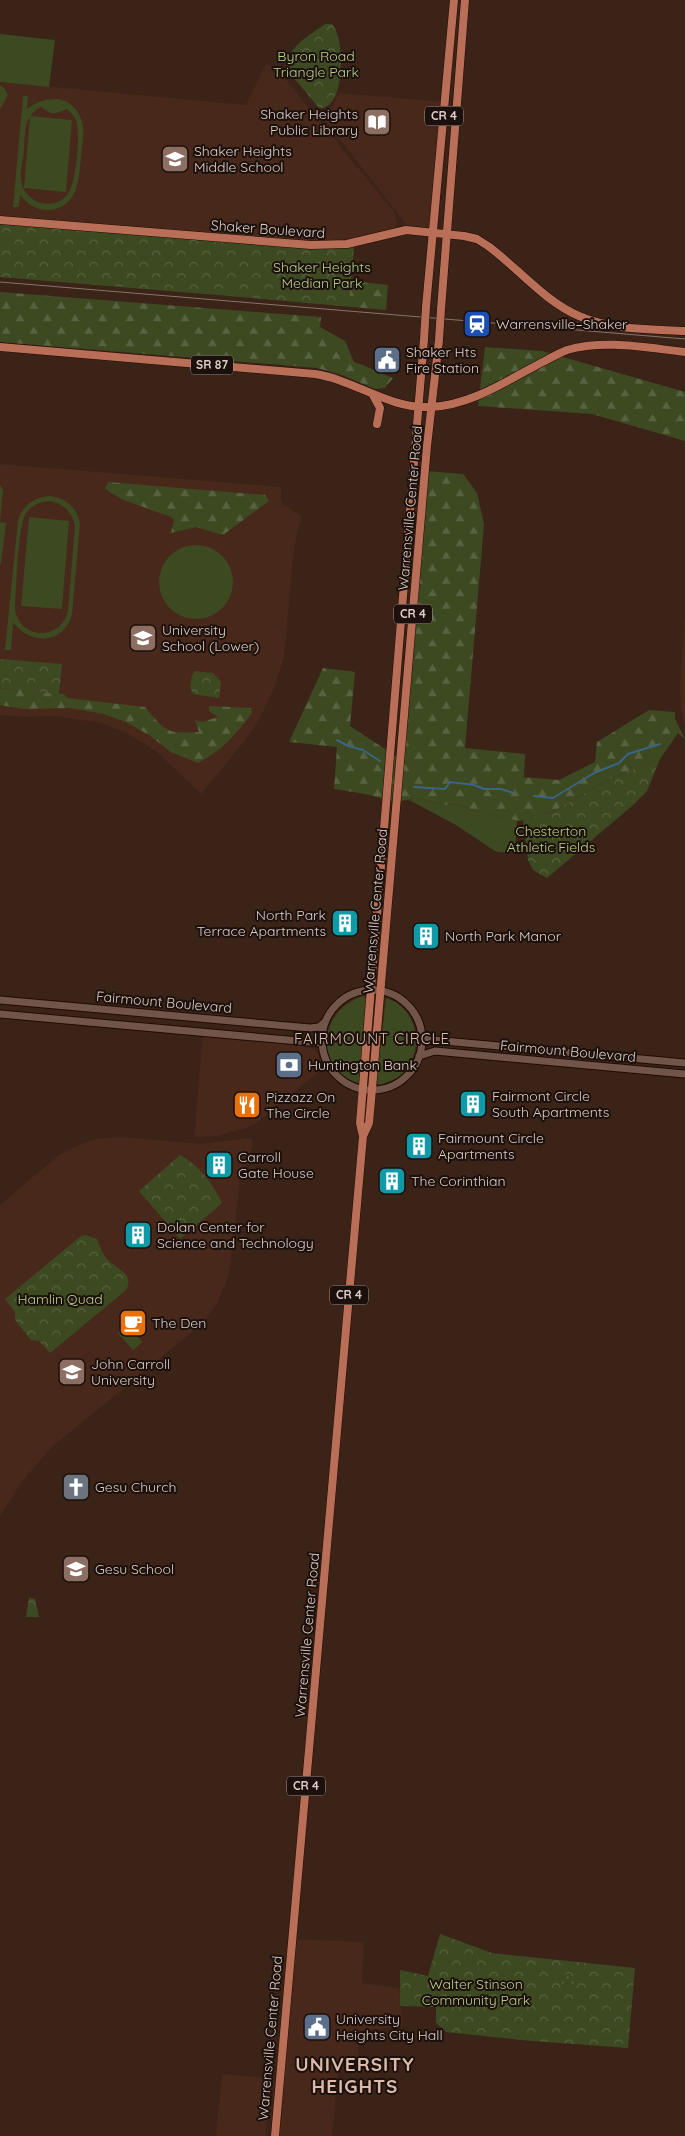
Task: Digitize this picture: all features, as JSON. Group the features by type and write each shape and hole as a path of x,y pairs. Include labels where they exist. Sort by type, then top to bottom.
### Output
{"main road":[{"name":"Warrensville Center Road","path":"274,2136 363,1136 360,1123 370,990 426,307 454,0"},
{"name":"Warrensville Center Road","path":"363,1136 369,1123 381,991 441,309 465,0"},
{"name":"Shaker Boulevard","path":"0,220 311,246 347,244 406,230 471,238 483,242 552,299 579,316 613,325 685,332"},
{"name":"SR 87","path":"0,347 314,374 339,380 373,395 431,407 475,397 556,355 575,348 615,345 685,352"},
{"path":"373,395 380,408 377,424"},
{"path":"381,991 395,996 410,1008 419,1024 422,1039 419,1056 413,1069 404,1079 387,1088 372,1091 363,1090 347,1084 335,1075 325,1060 321,1043 325,1022 331,1010 342,999 357,992 381,991"},
{"name":"Fairmount Boulevard","path":"0,1000 312,1028 319,1027 325,1022"},
{"name":"Fairmount Boulevard","path":"0,1014 321,1043"},
{"name":"Fairmount Boulevard","path":"422,1039 685,1063"},
{"name":"Fairmount Boulevard","path":"419,1056 435,1052 685,1074"}],"shaded area":[{"name":"Shaker Heights Middle School","path":"266,64 275,68 282,75 395,213 397,223 394,228 365,238 326,243 0,217 0,82 246,105"},
{"path":"339,93 445,102 433,232 406,230 405,223 323,118 332,107"},
{"name":"University School (Lower)","path":"0,464 281,487 283,504 301,516 294,549 284,657 274,688 260,718 247,738 201,794 156,751 125,732 101,723 55,716 23,717 0,715"},
{"path":"685,618 685,726 680,686"},
{"path":"203,1034 304,1044 304,1048 314,1048 318,1054 320,1065 316,1074 258,1122 246,1128 217,1136 194,1137"},
{"name":"John Carroll University","path":"121,1137 200,1144 249,1138 252,1140 252,1148 240,1178 230,1268 226,1283 216,1305 203,1323 52,1447 23,1480 0,1516 0,1205 59,1155 78,1145 96,1139"},
{"path":"291,1939 364,1942 362,1983 399,1988 403,2026 360,2031 357,2065 339,2064 332,2136 275,2136"},
{"path":"222,2074 266,2078 271,2081 265,2136 216,2136"}],"green space":[{"name":"Byron Road Triangle Park","path":"325,24 332,24 337,32 340,44 340,73 334,98 328,106 319,108 288,71 287,63 293,50 305,38"},
{"path":"0,34 55,40 49,87 0,82"},
{"path":"0,85 8,95 0,109"},
{"path":"23,96 28,96 27,109 35,104 51,99 59,99 66,102 73,106 78,113 83,126 78,183 72,198 59,208 45,210 29,204 20,195 19,207 13,207","holes":["41,107 53,113 67,109 76,120 78,131 78,150 70,190 61,200 48,204 41,203 29,196 22,184 21,176 25,131 28,120 35,110"]},
{"path":"30,116 72,120 66,192 24,188"},
{"name":"Shaker Heights Median Park","path":"0,220 302,245 354,243 349,306 0,277"},
{"path":"354,249 351,281 388,285 386,310 252,298"},
{"path":"0,292 321,317 320,327 345,341 354,362 393,378 385,388 375,389 342,375 317,368 0,342"},
{"path":"485,347 542,351 685,392 685,441 592,414 478,406"},
{"path":"425,471 463,474 477,493 484,524 465,748 525,754 524,777 559,780 595,762 597,742 649,710 675,712 675,719 685,739 678,733 660,759 613,777 552,812 520,821 479,813 456,804 443,805 416,798 397,802 334,789 337,747 289,742 323,668 355,672 350,726 400,759"},
{"path":"108,482 265,495 269,501 223,535 196,527 171,533 174,520 171,517 121,499 105,489"},
{"path":"0,485 3,490 0,522"},
{"path":"50,496 70,504 76,512 80,523 72,615 67,625 54,637 37,638 21,630 13,623 11,650 5,650 18,520 26,506 34,500","holes":["47,501 56,503 70,513 75,526 68,610 58,628 40,633 24,626 18,619 15,608 19,546 23,522 27,512 39,503"]},
{"path":"29,517 69,521 62,609 21,606"},
{"path":"0,522 6,523 1,564 0,564"},
{"path":"196,545 210,548 222,556 230,568 233,582 230,596 222,608 210,616 196,619 182,616 170,608 162,596 159,582 162,568 170,556 182,548"},
{"path":"0,659 62,664 59,694 0,688"},
{"path":"195,671 213,673 221,682 219,698 193,694 190,687 192,675"},
{"path":"0,688 64,694 67,698 145,707 158,722 173,732 199,732 195,720 202,722 218,717 209,711 209,706 251,708 252,713 228,741 198,763 171,752 149,735 128,723 104,714 70,708 23,709 0,705"},
{"name":"Chesterton Athletic Fields","path":"660,759 647,791 632,806 547,878 533,870 528,860 523,820 552,812 613,777"},
{"path":"416,798 443,805 456,804 479,813 517,820 515,844 509,851 495,851 456,825 409,800"},
{"path":"364,996 366,999 360,1082 358,1083 343,1075 333,1065 328,1052 327,1038 330,1025 338,1013 349,1003"},
{"path":"386,998 396,1003 411,1018 416,1039 412,1060 404,1073 379,1085 377,1075"},
{"path":"180,1155 205,1176 222,1203 180,1239 139,1191"},
{"name":"Hamlin Quad","path":"86,1235 97,1239 106,1258 127,1276 128,1284 126,1290 50,1353 39,1341 31,1340 15,1320 15,1312 5,1299 81,1236"},
{"path":"127,1325 142,1342 133,1350 118,1333"},
{"path":"29,1598 35,1599 39,1617 26,1617"},
{"name":"Walter Stinson Community Park","path":"440,1934 492,1953 635,1968 628,2048 446,2032 436,2023 436,2007 400,2006 400,1970 428,1976"},
{"path":"564,1974 579,1980 577,1987 572,1984 561,1986"}],"waterway":[{"path":"337,740 348,746 363,750 380,761"},
{"path":"534,796 553,798 594,773 619,763 628,754 660,744"},
{"path":"414,787 445,789 450,782 474,785 484,789 501,789 513,793"}],"tram line":[{"path":"0,282 685,339"}],"place":[{"name":"Shaker Heights Public Library","path":"377,122"},
{"name":"Shaker Heights Middle School","path":"175,159"},
{"name":"Warrensville–Shaker","path":"477,324"},
{"name":"Shaker Hts Fire Station","path":"387,360"},
{"name":"University School (Lower)","path":"143,638"},
{"name":"North Park Terrace Apartments","path":"345,923"},
{"name":"North Park Manor","path":"426,936"},
{"name":"Huntington Bank","path":"289,1065"},
{"name":"Fairmont Circle South Apartments","path":"473,1104"},
{"name":"Pizzazz On The Circle","path":"247,1105"},
{"name":"Fairmount Circle Apartments","path":"419,1146"},
{"name":"Carroll Gate House","path":"219,1165"},
{"name":"The Corinthian","path":"392,1181"},
{"name":"Dolan Center for Science and Technology","path":"138,1235"},
{"name":"The Den","path":"133,1323"},
{"name":"John Carroll University","path":"72,1372"},
{"name":"Gesu Church","path":"76,1487"},
{"name":"Gesu School","path":"76,1569"},
{"name":"University Heights City Hall","path":"317,2027"}],"district":[{"name":"FAIRMOUNT CIRCLE","path":"372,1039"},
{"name":"UNIVERSITY HEIGHTS","path":"355,2075"}]}
